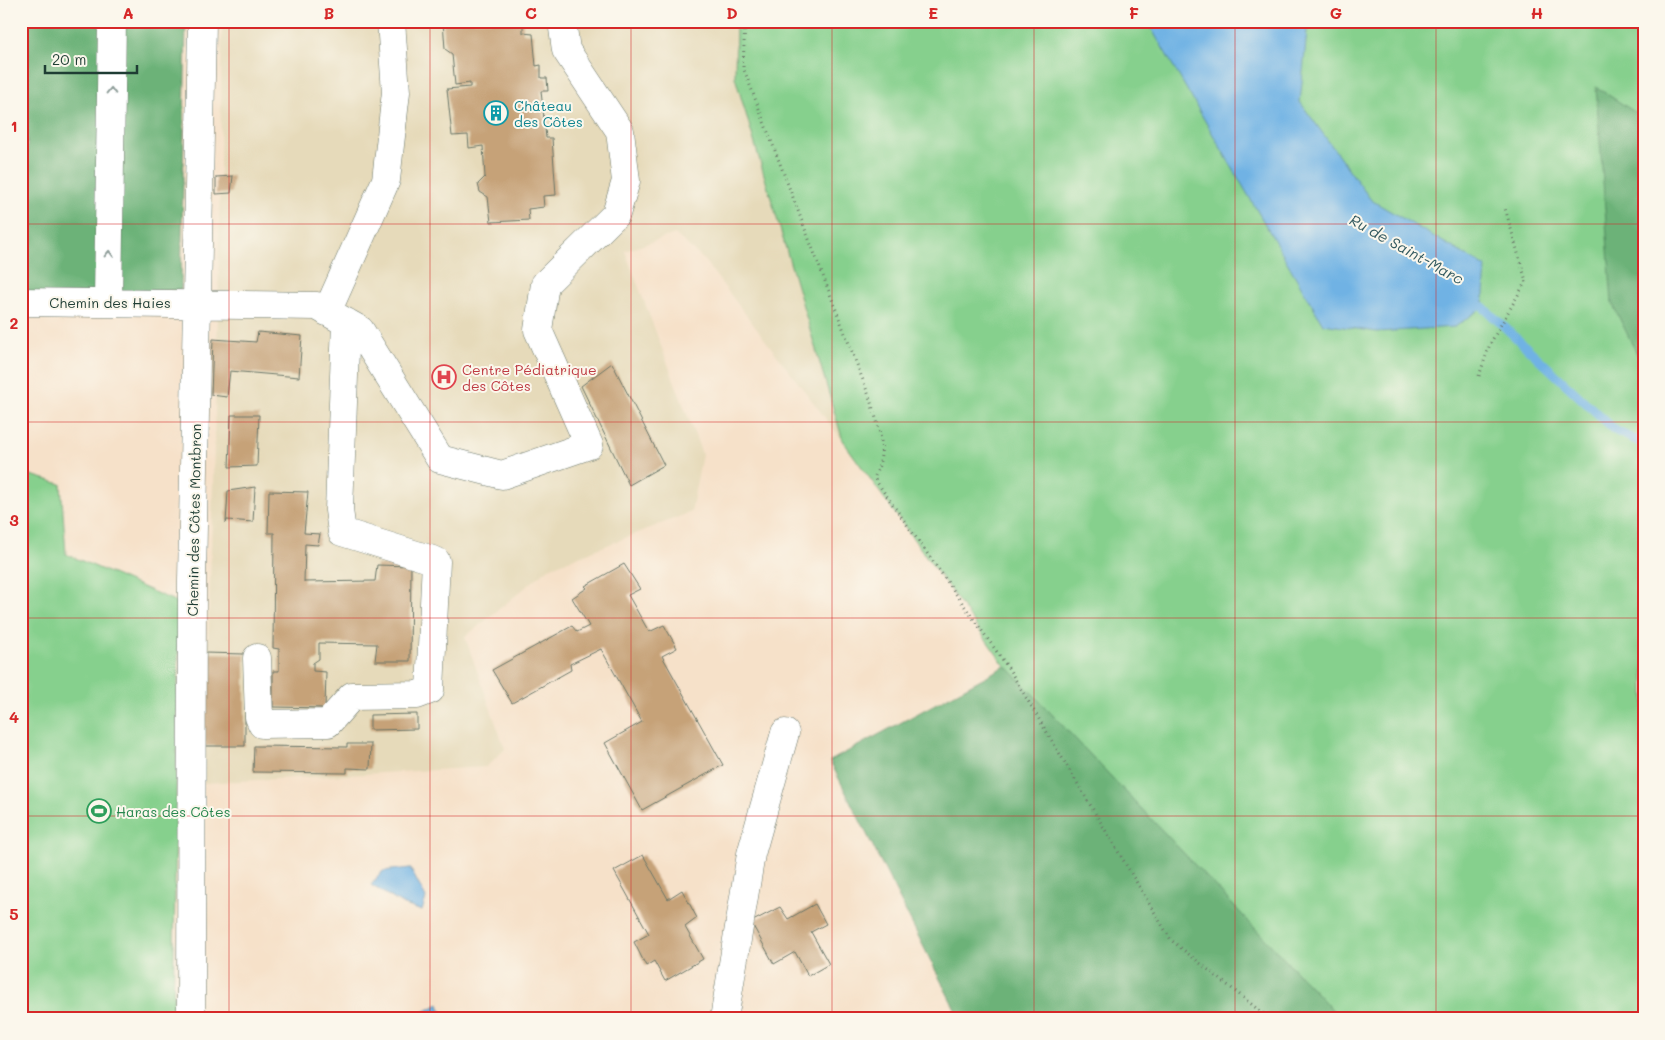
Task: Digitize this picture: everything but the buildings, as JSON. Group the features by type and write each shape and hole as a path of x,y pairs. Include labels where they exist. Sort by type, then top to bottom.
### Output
{"street":[{"path":"108,302 112,21"},
{"name":"Chemin des Côtes Montbron","path":"191,1019 192,591 202,21"},
{"path":"257,658 259,718 262,724 328,723 352,696 417,695 430,690 436,561 342,532 339,510 337,317 386,180 396,92 391,21"},
{"path":"337,317 360,330 440,459 502,475 589,446 538,330 545,284 616,214 626,181 620,131 566,50 562,21"},
{"name":"Chemin des Haies","path":"21,302 318,306 337,317"},
{"path":"724,1019 751,854 785,733"}],"path":[{"path":"745,21 743,67 869,396 883,444 881,464 874,478 1009,669 1171,940 1270,1019"},
{"path":"1479,376 1490,344 1526,281 1505,208"}],"shaded area":[{"name":"Centre Pédiatrique des Côtes","path":"222,21 736,21 735,77 843,441 703,259 675,234 625,251 702,454 691,512 549,568 465,637 505,749 486,767 204,783 218,313"}],"green space":[{"path":"29,21 186,21 181,290 21,296 21,168 27,167"},
{"path":"736,21 1644,21 1644,1019 1341,1019 1005,666 843,441 735,77"},
{"path":"1596,87 1644,118 1644,368 1612,303"},
{"name":"Haras des Côtes","path":"21,472 61,484 66,554 179,603 173,1019 21,1019"},
{"path":"1005,666 1341,1019 960,1019 830,761"}],"water":[{"path":"1147,21 1308,21 1300,102 1371,200 1486,267 1483,307 1455,327 1377,332 1323,324"},
{"path":"410,868 426,898 422,911 402,904 371,885 383,871"},
{"path":"439,1004 444,1019 410,1019"}],"waterway":[{"name":"Ru de Saint-Marc","path":"1472,301 1483,307 1616,431 1644,444"}],"place":[{"name":"Château des Côtes","path":"496,113"},
{"name":"Centre Pédiatrique des Côtes","path":"444,377"},
{"name":"Haras des Côtes","path":"99,811"}]}
